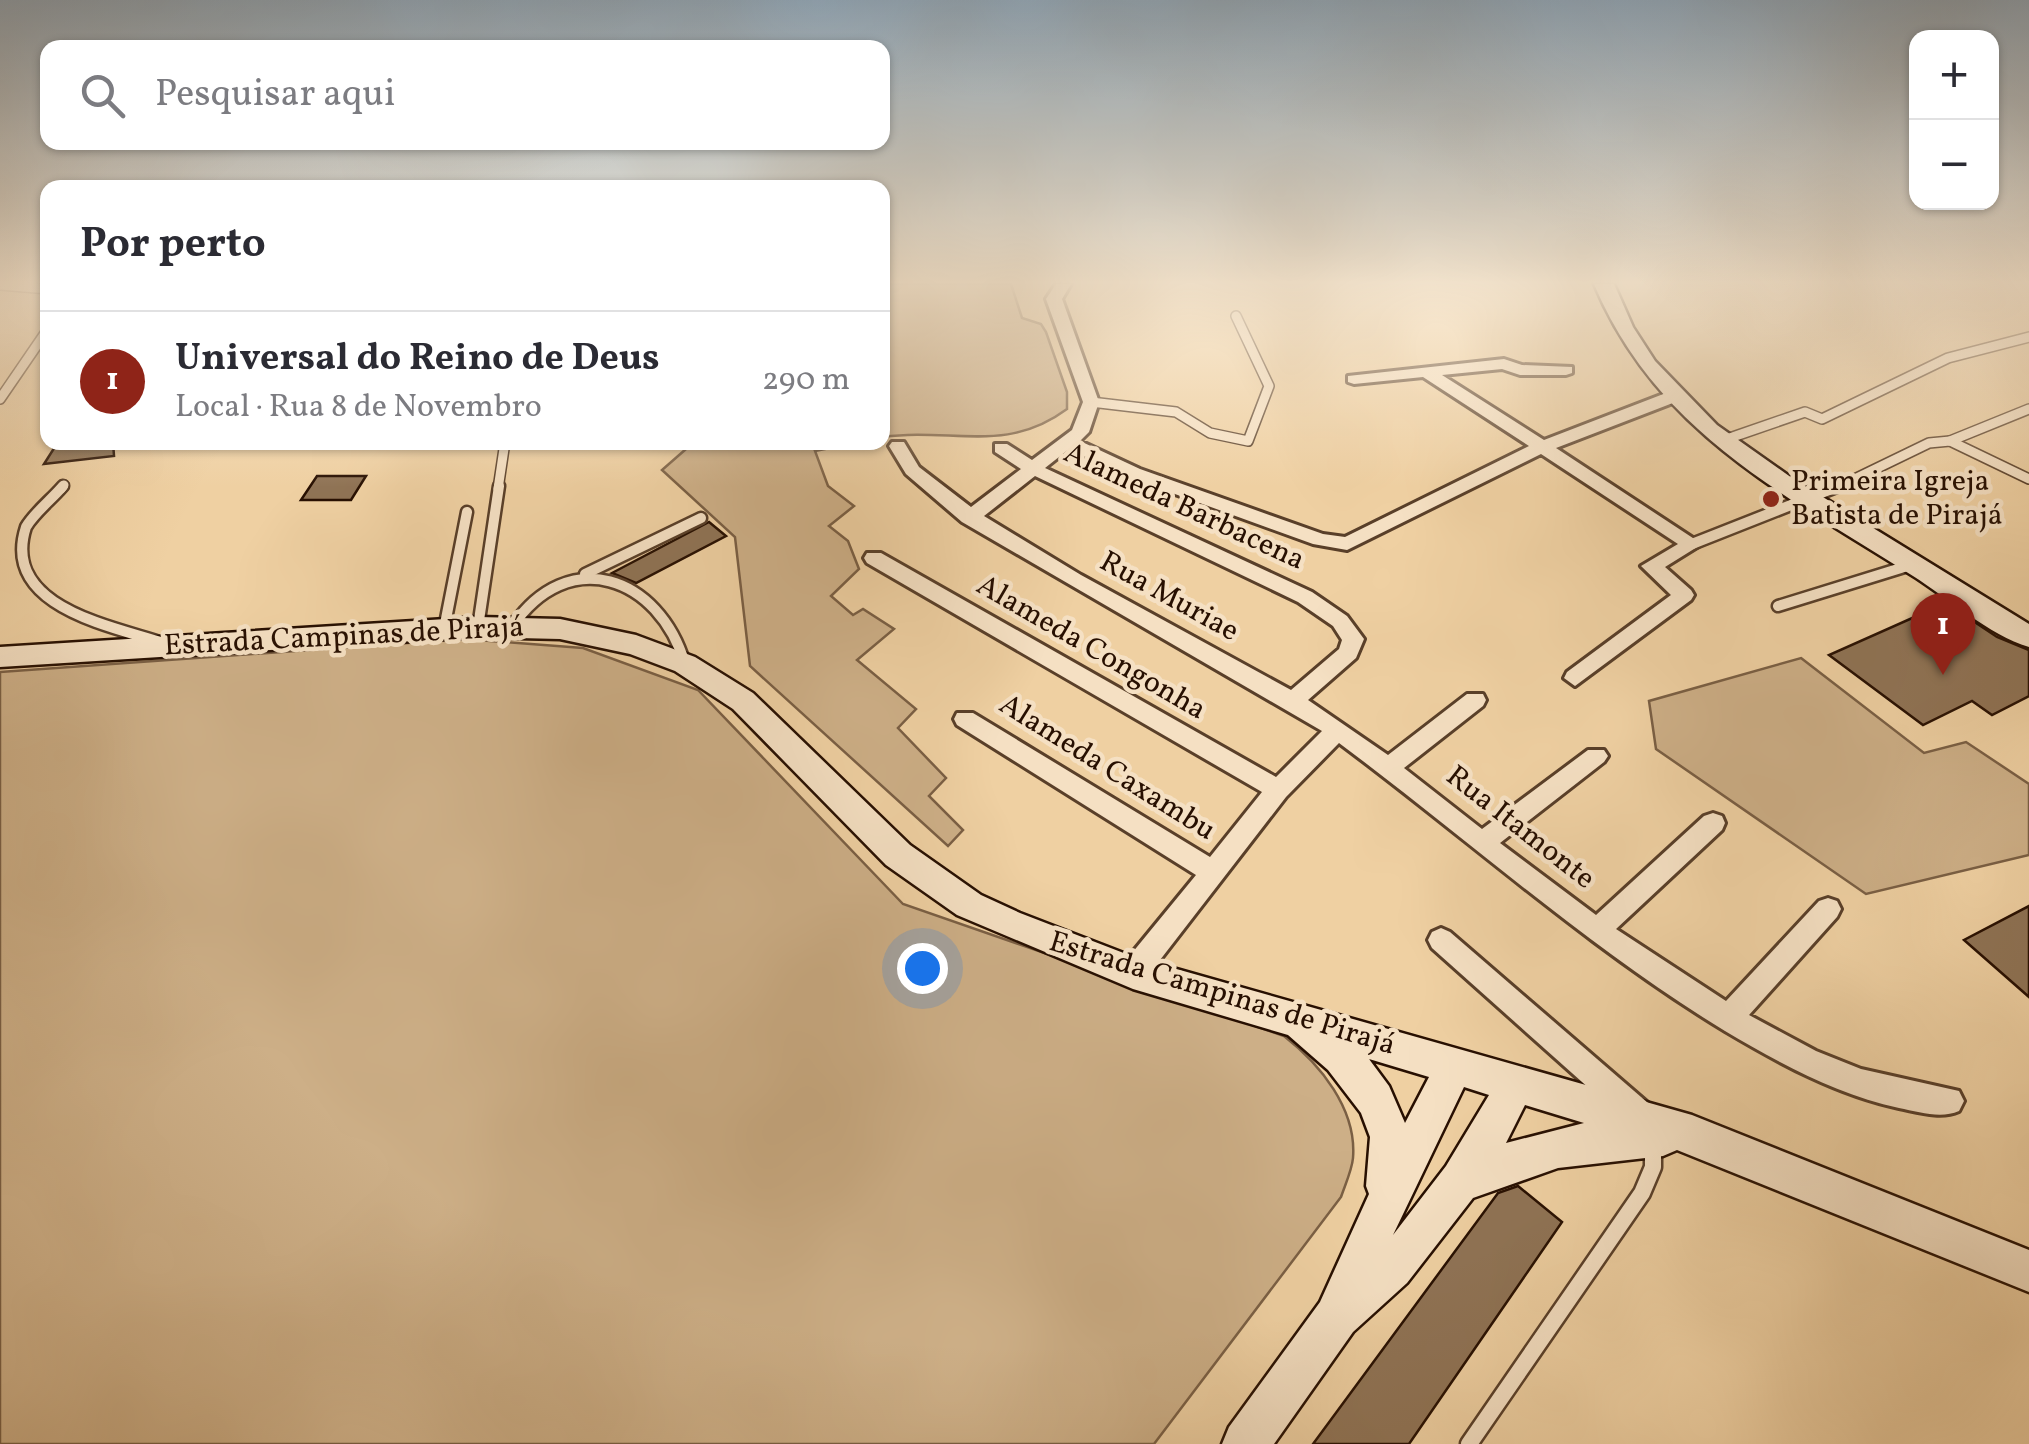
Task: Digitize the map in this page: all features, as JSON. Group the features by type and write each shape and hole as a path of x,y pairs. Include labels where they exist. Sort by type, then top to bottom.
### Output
{"main road":[{"path":"1637,351 1672,396 1721,441 2029,637"},
{"name":"Estrada Campinas de Pirajá","path":"0,657 478,627 599,635 685,664 743,701 871,832 930,880 1008,924 1134,973 1289,1016 1664,1131 2029,1271"},
{"path":"1289,1016 1316,1034 1363,1083 1389,1132 1385,1193 1376,1222"},
{"path":"1246,1444 1337,1316 1376,1222 1454,1066"},
{"path":"1337,1316 1373,1290 1459,1184 1516,1084"},
{"path":"1459,1184 1550,1148 1664,1131"}],"street":[{"path":"969,518 1080,432 1091,402 1073,351"},
{"path":"1354,378 1504,364 1520,370 1566,370"},
{"path":"1428,372 1539,448 1692,544 1651,566 1684,596 1574,678"},
{"path":"1068,442 1134,473 1320,540 1359,540 1539,448 1672,396"},
{"name":"Rua Muriae","path":"898,446 898,455 908,468 969,518 1338,730"},
{"name":"Alameda Barbacena","path":"1000,448 1034,468 1305,597 1340,621 1353,638 1348,654 1292,701"},
{"name":"Alameda Congonha","path":"874,558 1278,790"},
{"path":"1388,766 1475,700"},
{"name":"Alameda Caxambu","path":"965,719 1214,873"},
{"path":"1134,973 1278,790 1338,730"},
{"name":"Rua Itamonte","path":"1338,730 1663,979 1772,1044 1882,1092 1950,1102"},
{"path":"1482,843 1596,756"},
{"path":"1598,930 1713,824"},
{"path":"1729,1018 1828,909"},
{"path":"1441,940 1664,1131"}],"lane":[{"path":"0,399 32,351"},
{"path":"1091,402 1176,412 1210,433 1248,441 1269,386 1253,351"},
{"path":"1721,441 1805,412 1822,419 1936,361 1964,351"},
{"path":"1692,544 1811,500 1929,443 1950,441 2029,410"},
{"path":"1950,441 2029,479"},
{"path":"478,627 504,450"},
{"path":"64,484 26,528 18,562 23,585 43,602 167,644"},
{"path":"444,629 467,512"},
{"path":"512,627 529,596 553,582 581,576 701,518"},
{"path":"1778,606 1914,564"},
{"path":"581,576 615,585 656,611 676,632 685,664"},
{"path":"1469,1444 1642,1192 1664,1131"}],"shaded area":[{"path":"890,351 1053,351 1067,392 1067,409 1044,423 999,435 890,436"},
{"path":"685,450 820,450 815,451 828,486 854,506 829,526 848,541 859,569 831,596 853,615 863,609 894,629 857,660 916,709 898,728 946,778 929,796 963,830 948,846 750,666 735,537 662,470"},
{"path":"464,639 583,648 698,690 903,904 1284,1036 1323,1074 1342,1105 1353,1140 1352,1163 1341,1197 1154,1444 0,1444 0,672"},
{"path":"1801,658 1924,753 1966,742 2029,784 2029,855 1866,894 1656,749 1649,701"}],"building":[{"path":"53,450 114,450 114,456 44,464"},
{"path":"317,476 366,476 351,500 301,500"},
{"path":"709,522 726,536 636,583 612,573"},
{"path":"1946,603 1997,637 2029,650 2029,696 1992,715 1972,701 1923,725 1829,655"},
{"path":"2029,906 2029,997 1964,940"},
{"path":"1518,1186 1562,1222 1409,1444 1313,1444 1498,1193"}],"place":[{"name":"Primeira Igreja Batista de Pirajá","path":"1771,499"},
{"name":"Universal do Reino de Deus","path":"1943,675"}]}
